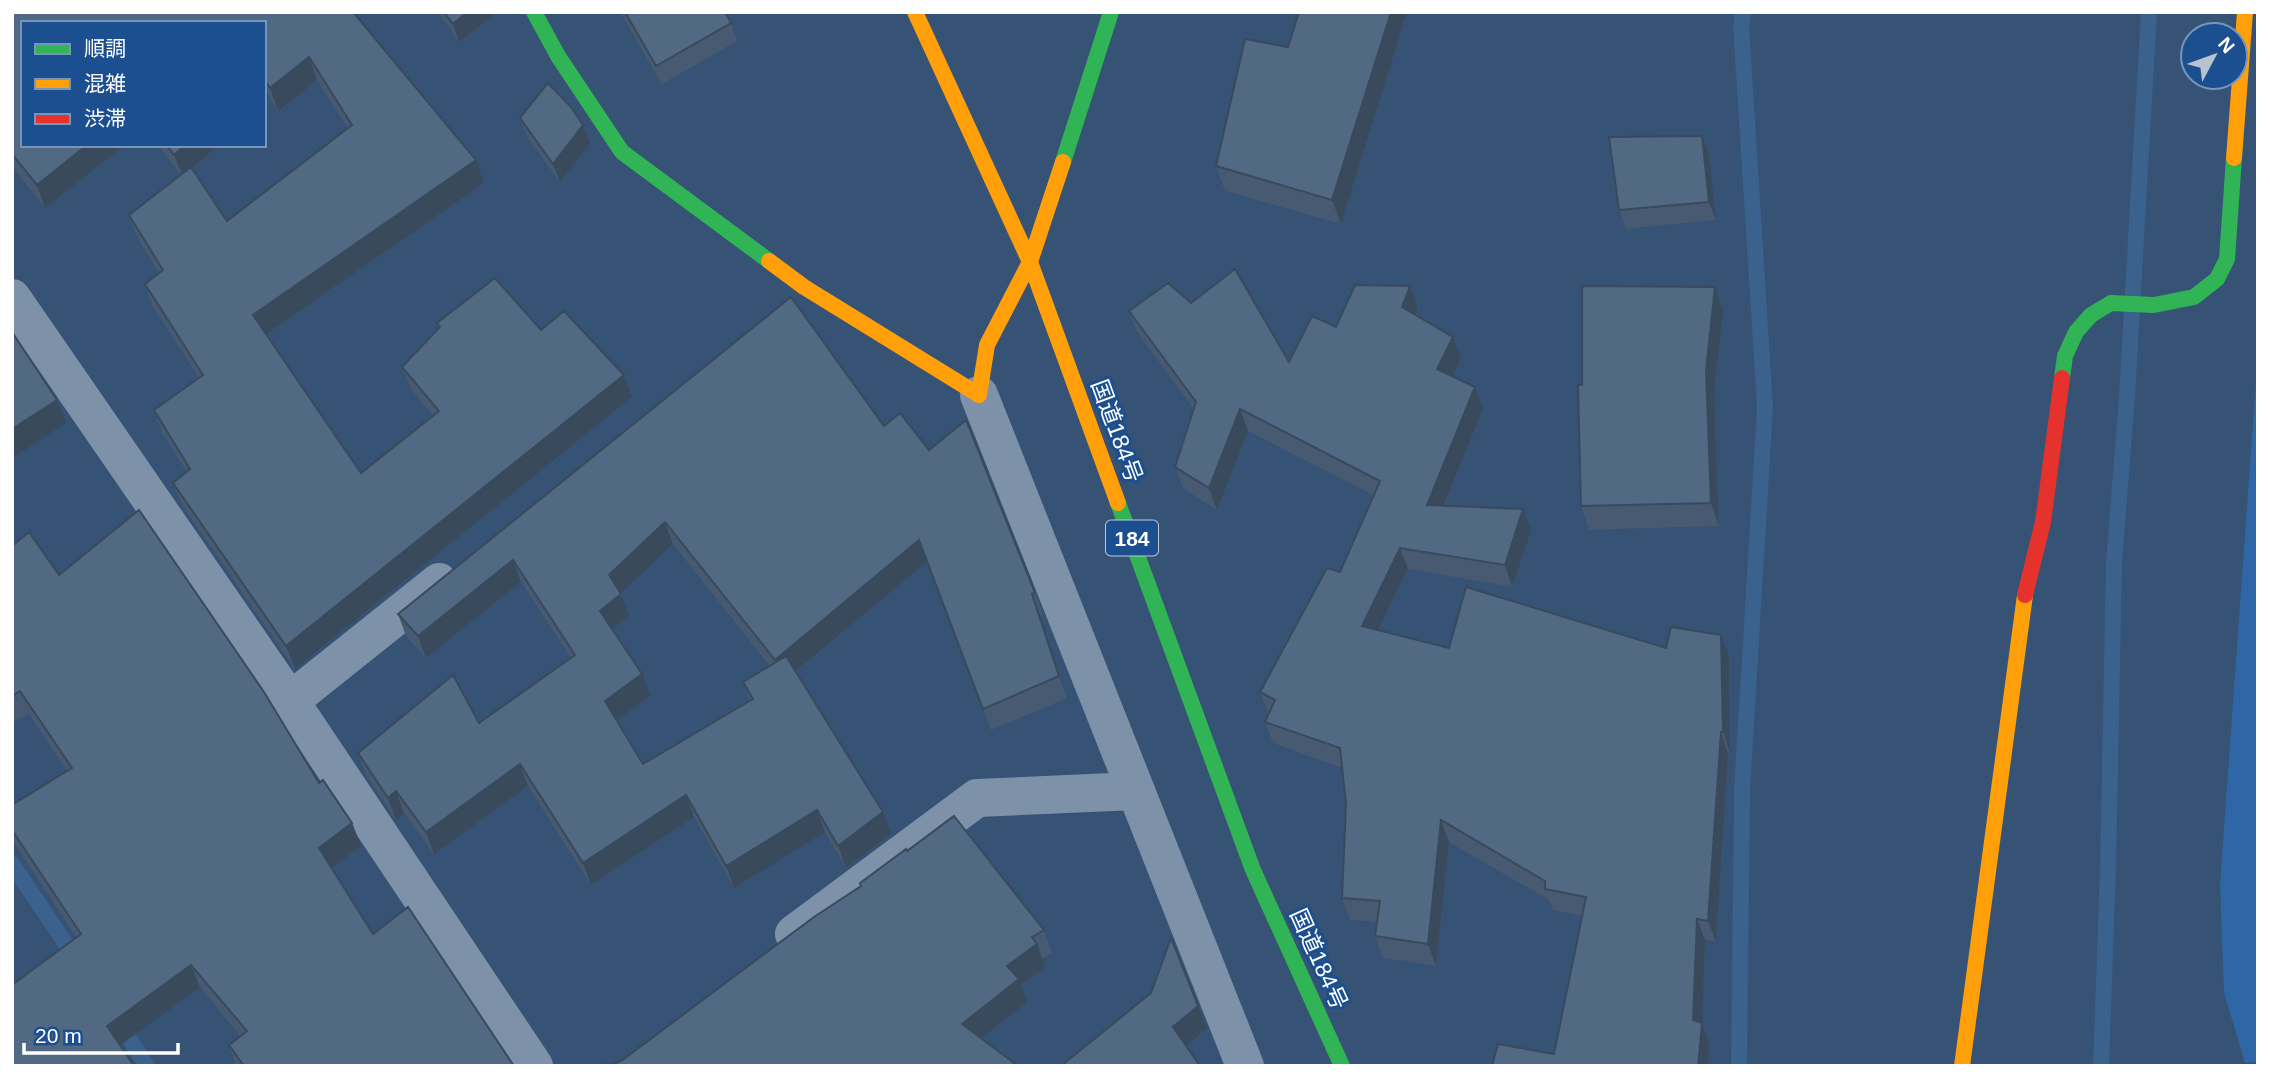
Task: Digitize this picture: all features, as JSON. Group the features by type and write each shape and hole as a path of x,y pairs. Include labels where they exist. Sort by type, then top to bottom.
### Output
{"main road":[{"path":"534,12 558,56 622,152 804,287 979,395 986,345 1030,262 1111,12"},
{"name":"国道184号","path":"915,12 1030,262 1254,870 1342,1066"},
{"path":"1962,1066 2022,606 2043,522 2065,356 2076,332 2091,315 2111,303 2154,305 2194,297 2217,279 2227,259 2245,12"}],"street":[{"path":"772,313 804,287"},
{"path":"12,298 290,701 534,1066"},
{"path":"979,395 1245,1066"},
{"path":"290,701 462,563"},
{"path":"769,952 977,798 1135,791"}],"shaded area":[{"path":"2258,353 2258,1062 2245,1063 2224,993 2220,884"}],"building":[{"path":"12,12 353,12 476,160 253,315 361,473 439,411 402,367 440,327 437,323 495,278 541,330 564,311 624,375 286,646 173,483 190,469 154,410 203,375 145,284 163,270 129,215 191,167 227,221 352,125 309,57 270,88 266,82 266,21 21,21 21,147 84,147 37,185 12,154"},
{"path":"444,12 467,12 453,24"},
{"path":"625,12 725,12 731,23 656,66"},
{"path":"1299,12 1391,12 1332,200 1216,166 1245,39 1288,47"},
{"path":"548,83 571,107 583,125 553,164 520,118"},
{"path":"1702,136 1709,202 1619,210 1609,137"},
{"path":"168,147 183,147 174,155"},
{"path":"1235,269 1289,362 1312,316 1336,327 1355,285 1410,286 1402,307 1453,337 1437,369 1475,387 1427,505 1523,509 1505,565 1400,548 1362,626 1449,648 1466,587 1666,648 1671,627 1721,635 1723,732 1708,921 1697,919 1693,1020 1702,1023 1698,1066 1492,1066 1498,1044 1554,1054 1586,897 1545,889 1545,881 1441,820 1428,944 1375,936 1380,901 1342,898 1346,804 1340,748 1265,722 1275,700 1260,692 1327,568 1340,572 1380,481 1240,409 1209,488 1175,467 1196,402 1129,311 1168,283 1191,303"},
{"path":"1582,286 1715,287 1706,371 1711,503 1581,506 1578,385 1582,385"},
{"path":"791,297 884,426 900,413 929,450 966,420 1035,593 1032,594 1059,676 983,709 919,540 775,660 665,522 609,575 621,594 600,611 642,674 605,701 643,764 753,699 743,682 786,656 883,812 838,846 817,810 726,866 686,795 583,863 520,764 426,832 396,791 388,798 358,753 453,675 479,723 575,655 513,560 418,636 398,614"},
{"path":"12,332 57,400 12,429"},
{"path":"139,510 264,692 319,783 323,780 352,823 319,848 373,934 408,907 514,1066 244,1066 229,1045 247,1031 191,965 107,1026 134,1066 12,1066 12,985 81,934 12,830 12,805 72,768 20,691 12,696 12,546 29,532 59,575"},
{"path":"954,816 1044,930 1032,937 1037,944 1007,966 1019,979 962,1024 1018,1066 602,1066 621,1061"},
{"path":"1171,938 1198,1006 1173,1027 1200,1066 1061,1066 1151,993"}],"waterway":[{"path":"1739,1066 1742,791 1765,407 1741,25 1743,12"},
{"path":"2101,1066 2114,563 2127,396 2149,12"},
{"path":"12,864 78,962"},
{"path":"118,1021 147,1066"}],"traffic: fast":[{"path":"534,12 558,56 622,152 769,261"},
{"path":"1063,162 1111,12"},
{"path":"2062,378 2065,356 2076,332 2091,315 2111,303 2154,305 2194,297 2217,279 2227,259 2234,158"},
{"path":"1118,503 1253,870 1342,1066"}],"traffic: slow":[{"path":"915,12 1030,262 1118,503"},
{"path":"2234,158 2245,12"},
{"path":"769,261 804,287 979,395 987,345 1030,262 1063,162"},
{"path":"1962,1066 2025,595"}],"traffic: jam":[{"path":"2025,595 2043,522 2062,378"}]}
